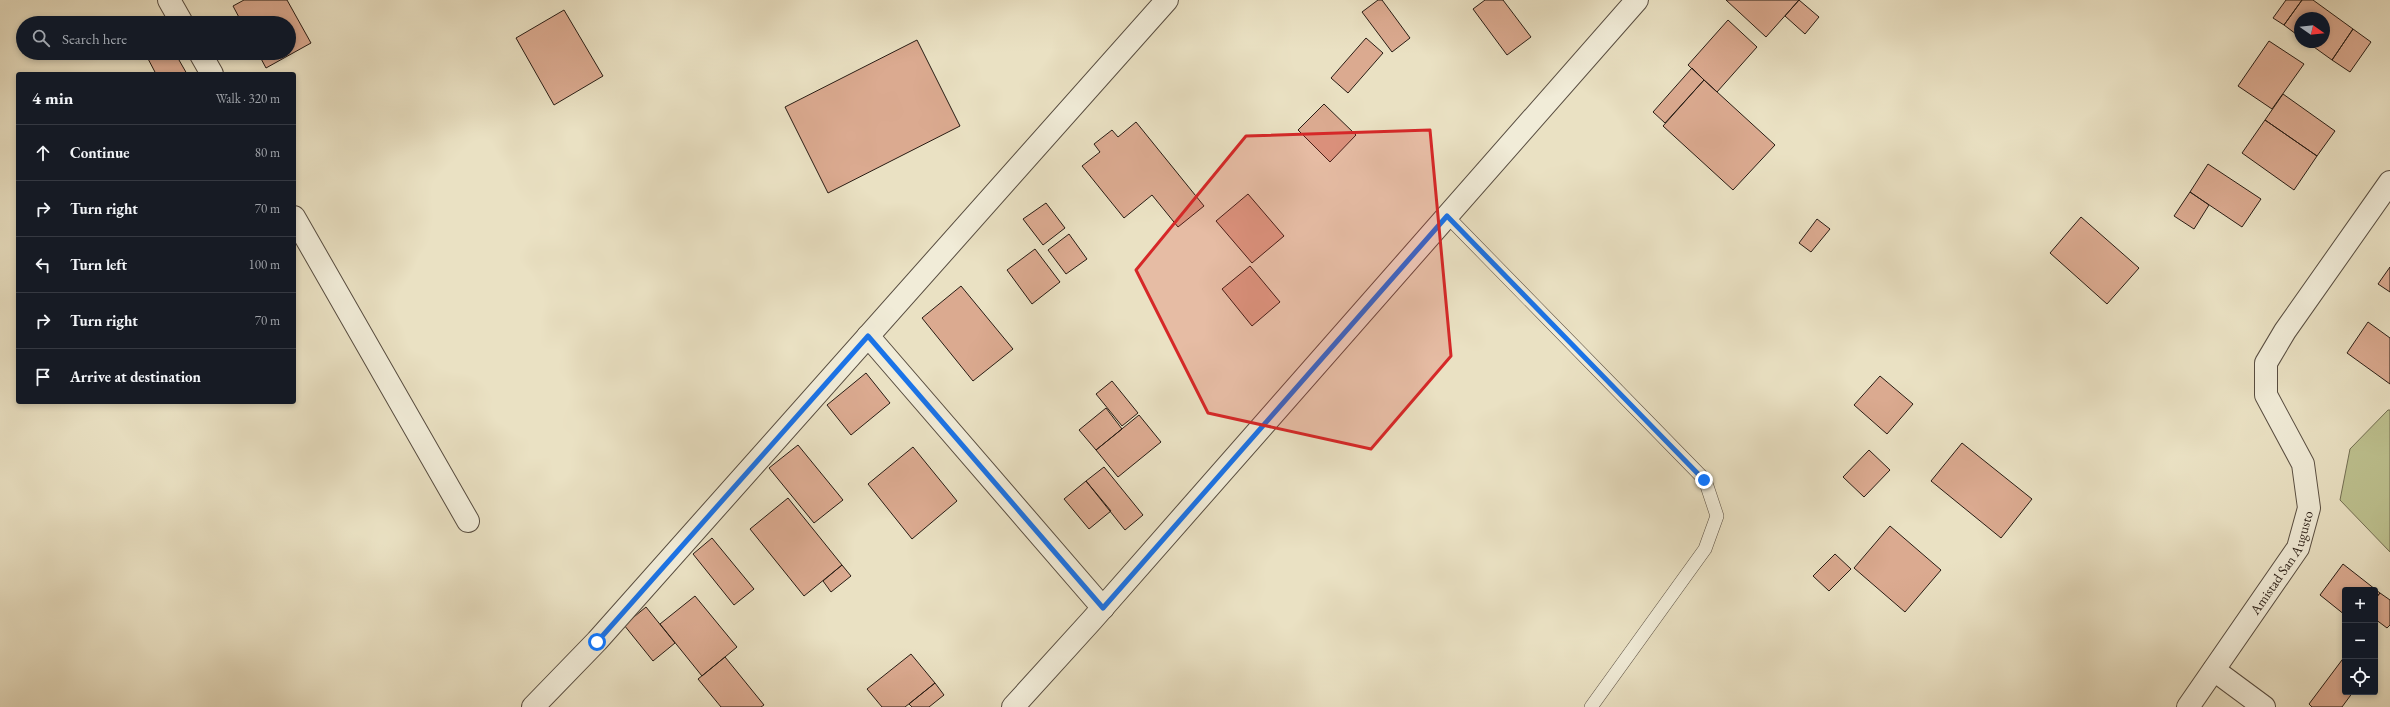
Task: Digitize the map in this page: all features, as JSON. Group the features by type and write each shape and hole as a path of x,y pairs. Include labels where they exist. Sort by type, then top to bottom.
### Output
{"street":[{"path":"169,0 178,16"},
{"path":"533,707 597,642 1166,0"},
{"path":"1013,707 1103,608 1637,0"},
{"path":"204,60 211,72"},
{"name":"Amistad San Augusto","path":"2188,707 2298,548 2309,508 2303,464 2266,395 2266,363 2285,331 2390,182"},
{"path":"296,220 468,521"},
{"path":"868,336 1103,608"},
{"path":"2214,670 2264,707"}],"lane":[{"path":"1447,216 1704,480 1717,516 1705,549 1591,707"}],"highlighted area":[{"path":"1430,130 1451,356 1371,449 1208,413 1136,270 1246,136"}],"green space":[{"path":"2388,410 2390,410 2390,552 2340,500 2350,449"}],"building":[{"path":"244,0 287,0 296,16 238,16 233,6"},
{"path":"1378,0 1382,0 1410,38 1392,52 1362,12"},
{"path":"1485,0 1503,0 1531,37 1507,55 1473,9"},
{"path":"1726,0 1799,0 1766,37"},
{"path":"1799,0 1819,17 1805,34 1785,16"},
{"path":"2286,0 2302,0 2284,25 2273,18"},
{"path":"2302,0 2313,0 2330,12 2294,12 2294,32 2284,25"},
{"path":"564,10 603,76 554,105 516,38"},
{"path":"2330,12 2353,29 2332,60 2315,48 2330,48"},
{"path":"296,16 311,43 296,51"},
{"path":"1728,20 1757,47 1717,92 1688,65"},
{"path":"2353,29 2371,42 2350,72 2332,60"},
{"path":"1366,38 1383,53 1348,93 1331,78"},
{"path":"917,40 960,126 828,193 785,107"},
{"path":"2269,41 2304,64 2272,109 2238,86"},
{"path":"149,60 179,60 186,72 155,72"},
{"path":"262,60 280,60 266,68"},
{"path":"1692,68 1704,80 1665,123 1653,112"},
{"path":"1704,80 1775,145 1733,190 1663,126"},
{"path":"2283,94 2335,131 2317,156 2265,120"},
{"path":"1324,104 1356,135 1330,162 1298,130"},
{"path":"2265,120 2317,156 2294,190 2242,153"},
{"path":"1136,122 1204,206 1178,227 1152,195 1124,218 1082,166 1100,152 1094,144 1112,130 1118,137"},
{"path":"2208,164 2261,199 2242,227 2190,192"},
{"path":"2190,192 2209,205 2194,229 2174,216"},
{"path":"1248,194 1284,236 1252,263 1216,221"},
{"path":"1046,203 1065,228 1043,245 1023,219"},
{"path":"2081,217 2139,268 2107,304 2050,253"},
{"path":"1817,219 1830,229 1811,252 1799,243"},
{"path":"1069,234 1087,259 1066,274 1048,250"},
{"path":"1035,249 1060,282 1032,304 1007,270"},
{"path":"1250,266 1280,302 1252,326 1222,289"},
{"path":"2390,267 2390,292 2378,284"},
{"path":"961,286 1013,349 973,381 922,318"},
{"path":"2368,322 2390,338 2390,384 2347,353"},
{"path":"866,373 890,403 851,435 827,405"},
{"path":"1880,376 1913,404 1887,434 1854,405"},
{"path":"1112,381 1138,413 1122,426 1096,394"},
{"path":"1106,408 1122,429 1096,450 1079,430"},
{"path":"1139,415 1161,442 1118,477 1096,450"},
{"path":"1962,443 2032,499 2001,538 1931,481"},
{"path":"798,445 843,500 814,523 769,468"},
{"path":"913,447 957,501 912,539 868,484"},
{"path":"1869,450 1890,470 1864,497 1843,477"},
{"path":"1104,467 1143,515 1125,530 1086,481"},
{"path":"1086,481 1111,511 1089,529 1064,499"},
{"path":"788,498 842,565 804,596 750,529"},
{"path":"1890,526 1941,570 1905,612 1854,568"},
{"path":"712,538 754,589 734,605 693,554"},
{"path":"1835,554 1851,569 1829,591 1813,576"},
{"path":"2343,564 2372,587 2342,587 2342,613 2320,595"},
{"path":"842,565 851,576 831,592 823,581"},
{"path":"2380,593 2390,600 2390,625 2387,628 2378,621 2378,595"},
{"path":"695,596 737,647 702,676 660,624"},
{"path":"646,607 675,643 653,661 624,625"},
{"path":"911,654 935,683 905,707 882,707 867,689"},
{"path":"725,657 764,705 761,707 721,707 698,679"},
{"path":"2342,660 2342,695 2351,695 2342,707 2312,707 2309,704"},
{"path":"935,683 944,695 929,707 912,707 909,704"}],"route":[{"path":"597,642 868,336 1103,608 1447,216 1704,480"}]}
